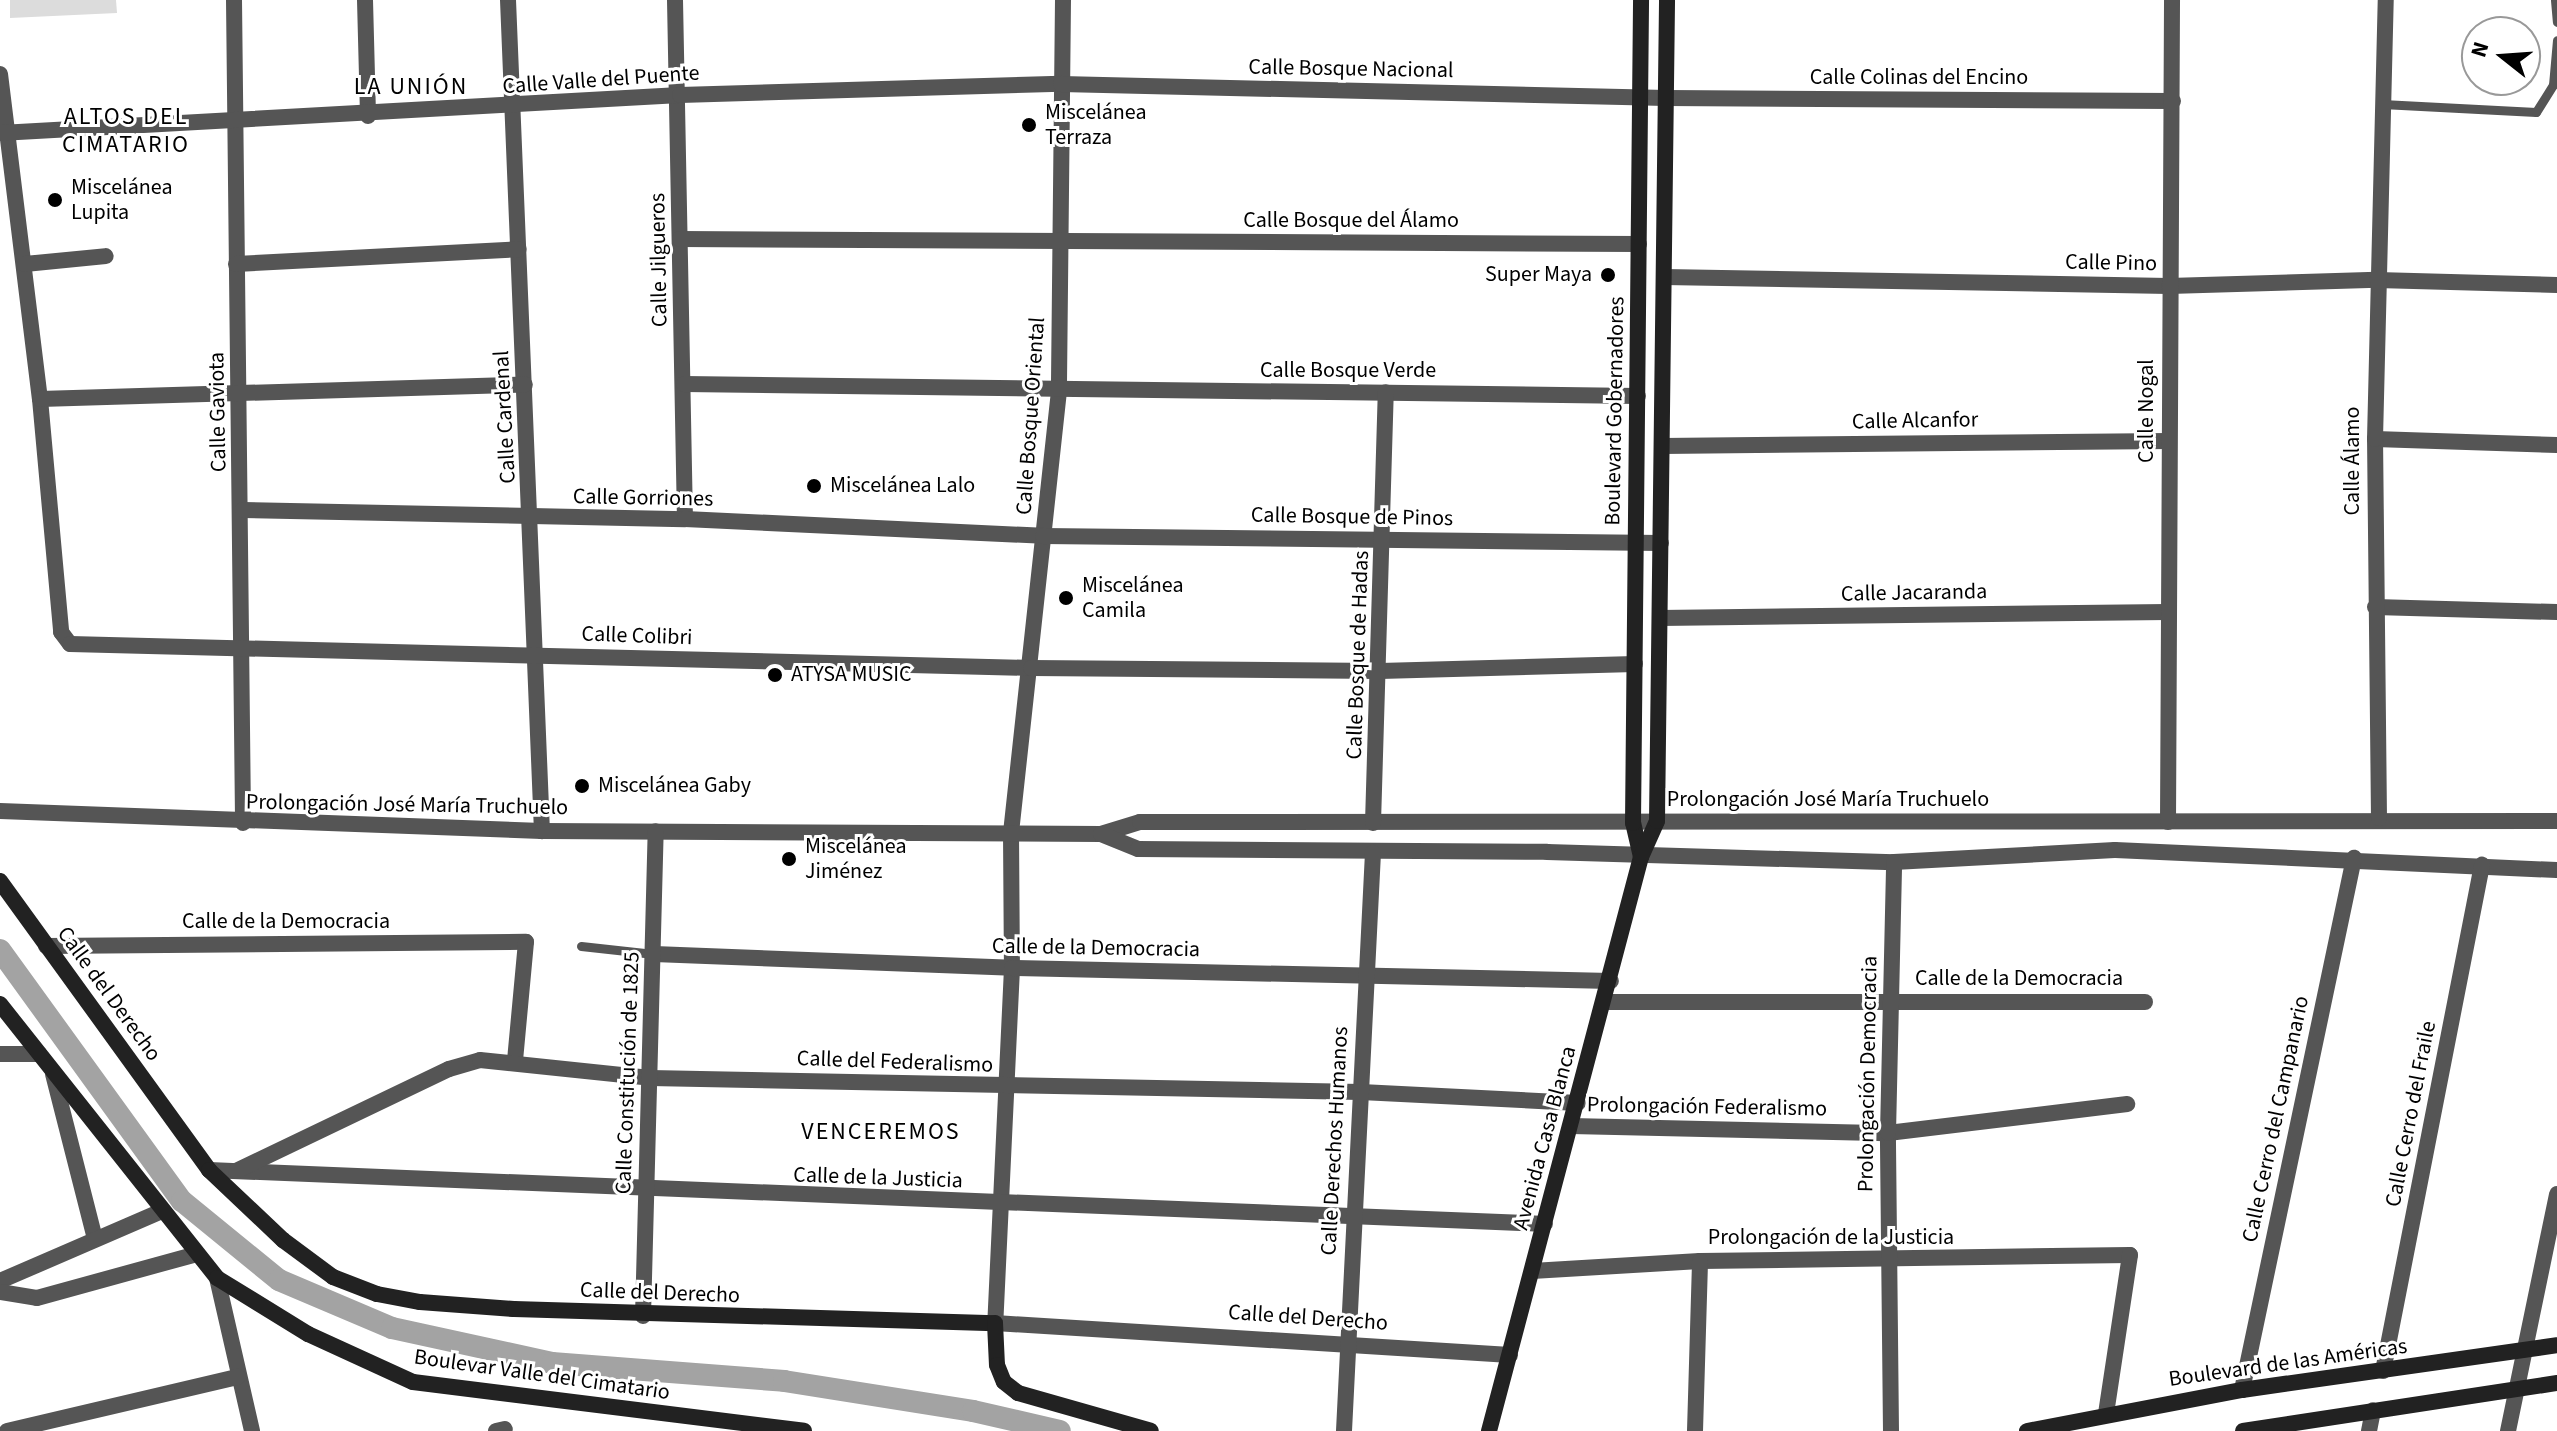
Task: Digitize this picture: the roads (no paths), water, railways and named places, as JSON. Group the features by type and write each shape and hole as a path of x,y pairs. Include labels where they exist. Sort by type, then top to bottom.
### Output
{"main road":[{"name":"Boulevard Gobernadores","path":"1633,823 1641,0"},
{"path":"1657,821 1667,0"},
{"name":"Avenida Casa Blanca","path":"1489,1431 1611,981 1641,857 1657,821"},
{"name":"Avenida Casa Blanca","path":"1633,823 1641,857"},
{"name":"Calle del Derecho","path":"0,881 209,1170 320,1267 377,1294 420,1302 643,1316 995,1323"},
{"name":"Boulevar Valle del Cimatario","path":"0,1004 217,1278 308,1334 413,1382 804,1431"},
{"path":"995,1323 997,1365 1004,1382 1018,1393 1151,1431"},
{"name":"Boulevard de las Américas","path":"2027,1431 2106,1413 2242,1390 2557,1345"},
{"path":"2243,1431 2557,1383"}],"street":[{"name":"Calle Gaviota","path":"234,0 236,264 243,510 243,823"},
{"path":"365,0 368,116"},
{"name":"Calle Cardenal","path":"508,0 533,519 542,831"},
{"name":"Calle Jilgueros","path":"675,0 680,95 685,519"},
{"name":"Calle Bosque Oriental","path":"995,1323 1012,968 1011,833 1059,391 1063,0"},
{"name":"Calle Nogal","path":"2168,822 2172,0"},
{"name":"Calle Álamo","path":"2379,818 2375,439 2386,0"},
{"path":"0,74 3,132 25,264 40,399 525,385"},
{"name":"Calle Valle del Puente","path":"3,132 235,118 368,116 680,95 1061,84"},
{"name":"Calle Bosque Nacional","path":"1061,84 1640,95"},
{"path":"1640,95 1666,98"},
{"name":"Calle Colinas del Encino","path":"1666,98 2173,101"},
{"name":"Calle Bosque del Álamo","path":"680,239 1639,244"},
{"path":"236,264 519,249"},
{"path":"25,264 106,256"},
{"name":"Calle Pino","path":"1664,277 2169,286 2377,280 2557,285"},
{"name":"Calle Bosque Verde","path":"684,384 1638,396"},
{"name":"Calle Bosque de Hadas","path":"1373,823 1385,539 1386,392"},
{"name":"Calle Colibri","path":"40,399 61,632 70,644 1031,668 1380,671 1635,664"},
{"path":"2375,439 2557,445"},
{"name":"Calle Alcanfor","path":"1662,446 2169,441"},
{"name":"Calle Gorriones","path":"243,510 533,519 685,519 1043,536"},
{"name":"Calle Bosque de Pinos","path":"1043,536 1661,543"},
{"path":"2375,607 2557,612"},
{"name":"Calle Jacaranda","path":"1660,618 2168,612"},
{"name":"Prolongación José María Truchuelo","path":"0,811 243,823 542,831 1101,834 1140,822 2168,822 2379,818 2557,821"},
{"name":"Calle Constitución de 1825","path":"643,1316 656,831"},
{"name":"Prolongación José María Truchuelo","path":"1101,834 1138,849 1894,862 2115,850 2354,858"},
{"name":"Calle Derechos Humanos","path":"1344,1431 1373,853"},
{"path":"2354,858 2557,870"},
{"name":"Calle Cerro del Campanario","path":"2242,1390 2354,858"},
{"name":"Prolongación Democracia","path":"1891,1431 1888,1133 1894,862"},
{"name":"Calle Cerro del Fraile","path":"2383,1371 2482,865"},
{"name":"Calle de la Democracia","path":"46,946 526,942 515,1061"},
{"name":"Calle de la Democracia","path":"654,954 1012,968 1611,981"},
{"name":"Calle de la Democracia","path":"1605,1002 2145,1002"},
{"path":"0,1054 39,1054"},
{"name":"Calle del Federalismo","path":"236,1171 449,1069 480,1060 515,1061 650,1078 1361,1092 1578,1103"},
{"path":"53,1074 95,1239"},
{"name":"Prolongación Federalismo","path":"1571,1126 1888,1133 2127,1104"},
{"name":"Calle de la Justicia","path":"209,1170 646,1191 1545,1224"},
{"path":"2508,1431 2557,1194"},
{"path":"0,1281 162,1211"},
{"path":"0,1292 37,1298 197,1254"},
{"name":"Prolongación de la Justicia","path":"1532,1271 1700,1261 1888,1261 2130,1255 2106,1413"},
{"path":"1695,1431 1700,1261"},
{"path":"217,1278 252,1431"},
{"name":"Calle del Derecho","path":"995,1323 1347,1342 1510,1355"},
{"path":"7,1431 238,1377"},
{"path":"2369,1431 2373,1410"}],"lane":[{"path":"2555,0 2557,22"},
{"path":"2382,104 2536,112 2553,85 2557,40"},
{"name":"Calle de la Democracia","path":"581,946 654,954"}],"waterway":[{"path":"0,950 182,1201 279,1280 392,1328 552,1363 784,1381 973,1411 1060,1431"}],"place":[{"name":"Miscelánea Terraza","path":"1029,125"},
{"name":"Miscelánea Lupita","path":"55,200"},
{"name":"Super Maya","path":"1608,275"},
{"name":"Miscelánea Lalo","path":"814,486"},
{"name":"Miscelánea Camila","path":"1066,598"},
{"name":"ATYSA MUSIC","path":"775,675"},
{"name":"Miscelánea Gaby","path":"582,786"},
{"name":"Miscelánea Jiménez","path":"789,859"}],"district":[{"name":"LA UNIÓN","path":"411,87"},
{"name":"ALTOS DEL CIMATARIO","path":"126,131"},
{"name":"VENCEREMOS","path":"881,1132"}]}
